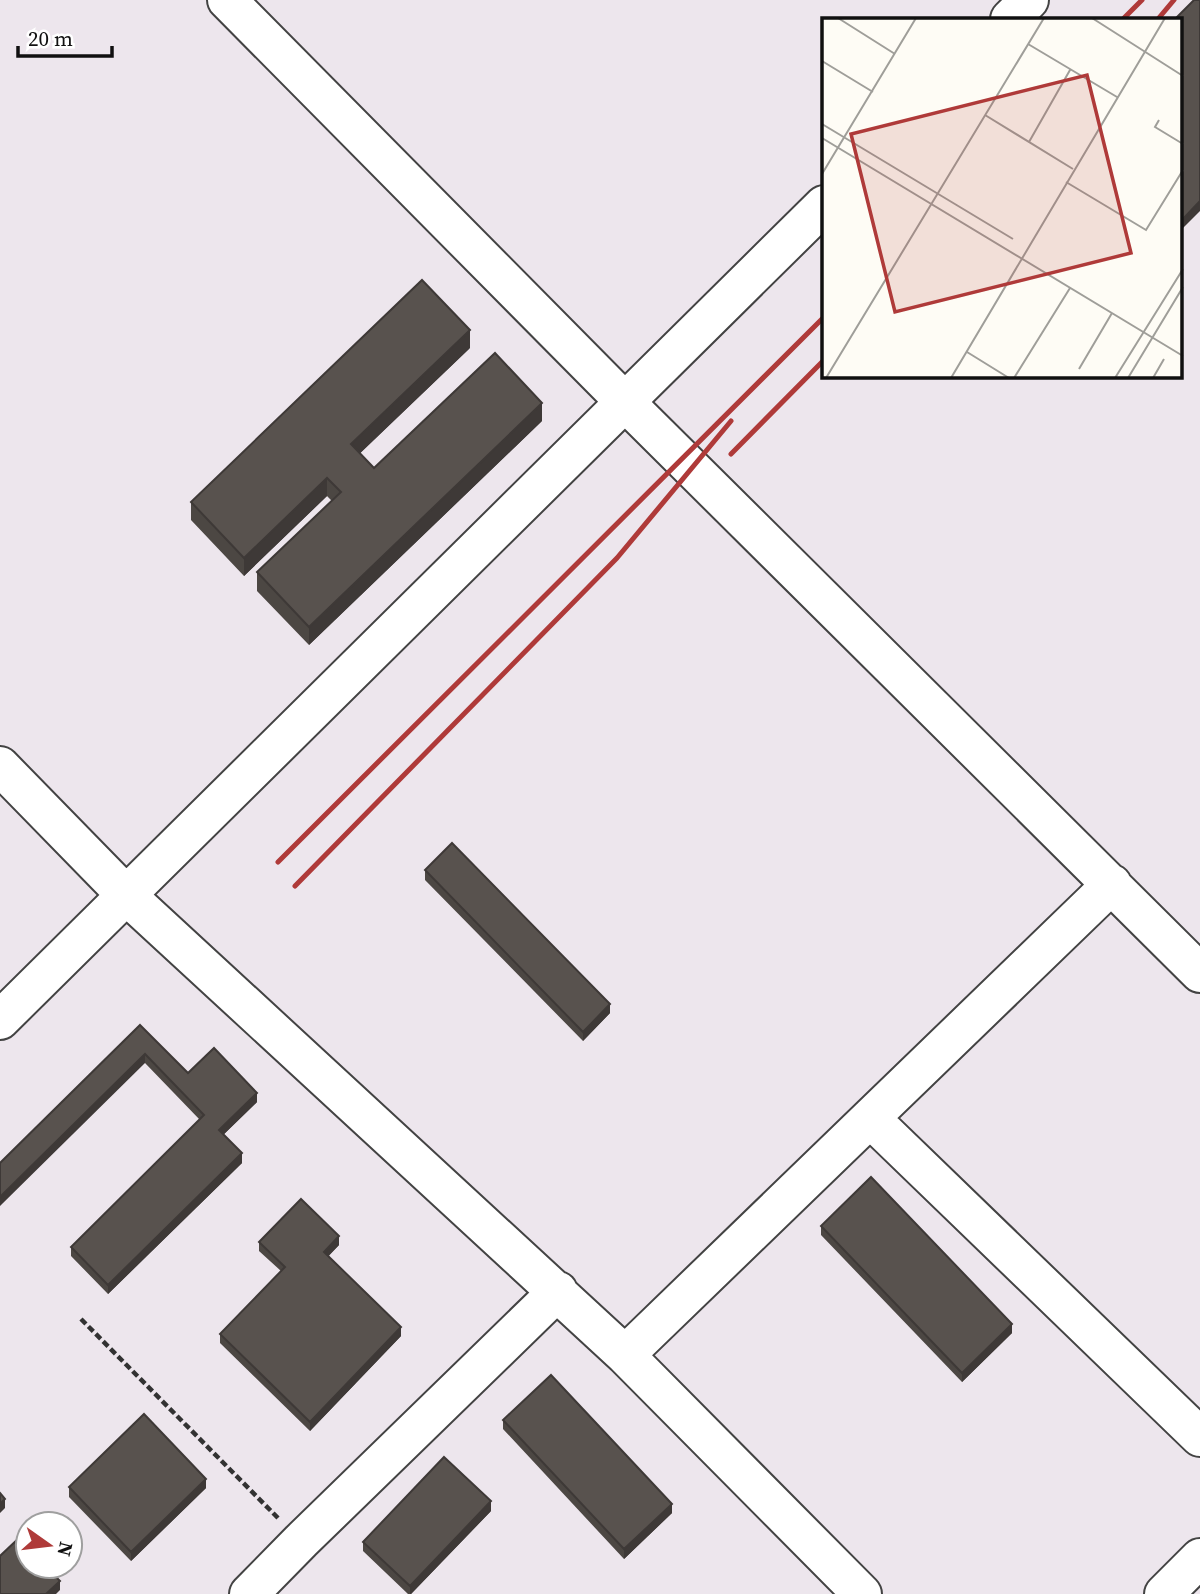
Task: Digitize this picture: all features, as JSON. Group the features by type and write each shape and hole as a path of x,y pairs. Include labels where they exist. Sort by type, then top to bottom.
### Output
{"lane":[{"path":"227,0 626,402 1200,973"},
{"path":"1011,18 1029,0"},
{"path":"0,1020 822,207"},
{"path":"0,766 125,894 625,1355 862,1594"},
{"path":"625,1355 1112,884"},
{"path":"870,1118 1200,1437"},
{"path":"250,1594 301,1541 558,1292"},
{"path":"1164,1594 1200,1558"}],"path":[{"path":"80,1320 301,1541"}],"shaded area":[{"path":"0,0 1200,0 1200,1594 0,1594"}],"building":[{"path":"1194,0 1200,0 1200,201 1182,220 1182,18 1176,18"},
{"path":"422,280 470,330 351,444 374,468 495,353 542,403 309,627 257,572 341,492 327,478 244,558 191,502"},
{"path":"452,843 610,1004 583,1032 425,870"},
{"path":"140,1025 188,1073 214,1048 257,1093 219,1130 242,1153 108,1285 71,1247 204,1115 145,1054 0,1197 0,1163"},
{"path":"871,1177 1012,1324 962,1373 821,1226"},
{"path":"301,1199 339,1236 324,1252 401,1327 310,1422 220,1334 285,1267 259,1242"},
{"path":"551,1375 672,1504 624,1549 503,1420"},
{"path":"144,1414 206,1479 131,1552 69,1487"},
{"path":"444,1457 491,1501 410,1586 363,1542"},
{"path":"14,1543 14,1580 60,1581 46,1594 0,1594 0,1556"}],"railway":[{"path":"1124,18 1142,0"},
{"path":"1159,18 1174,0"},
{"path":"278,862 822,319"},
{"path":"731,454 822,362"},
{"path":"295,886 617,558 731,421"}]}
